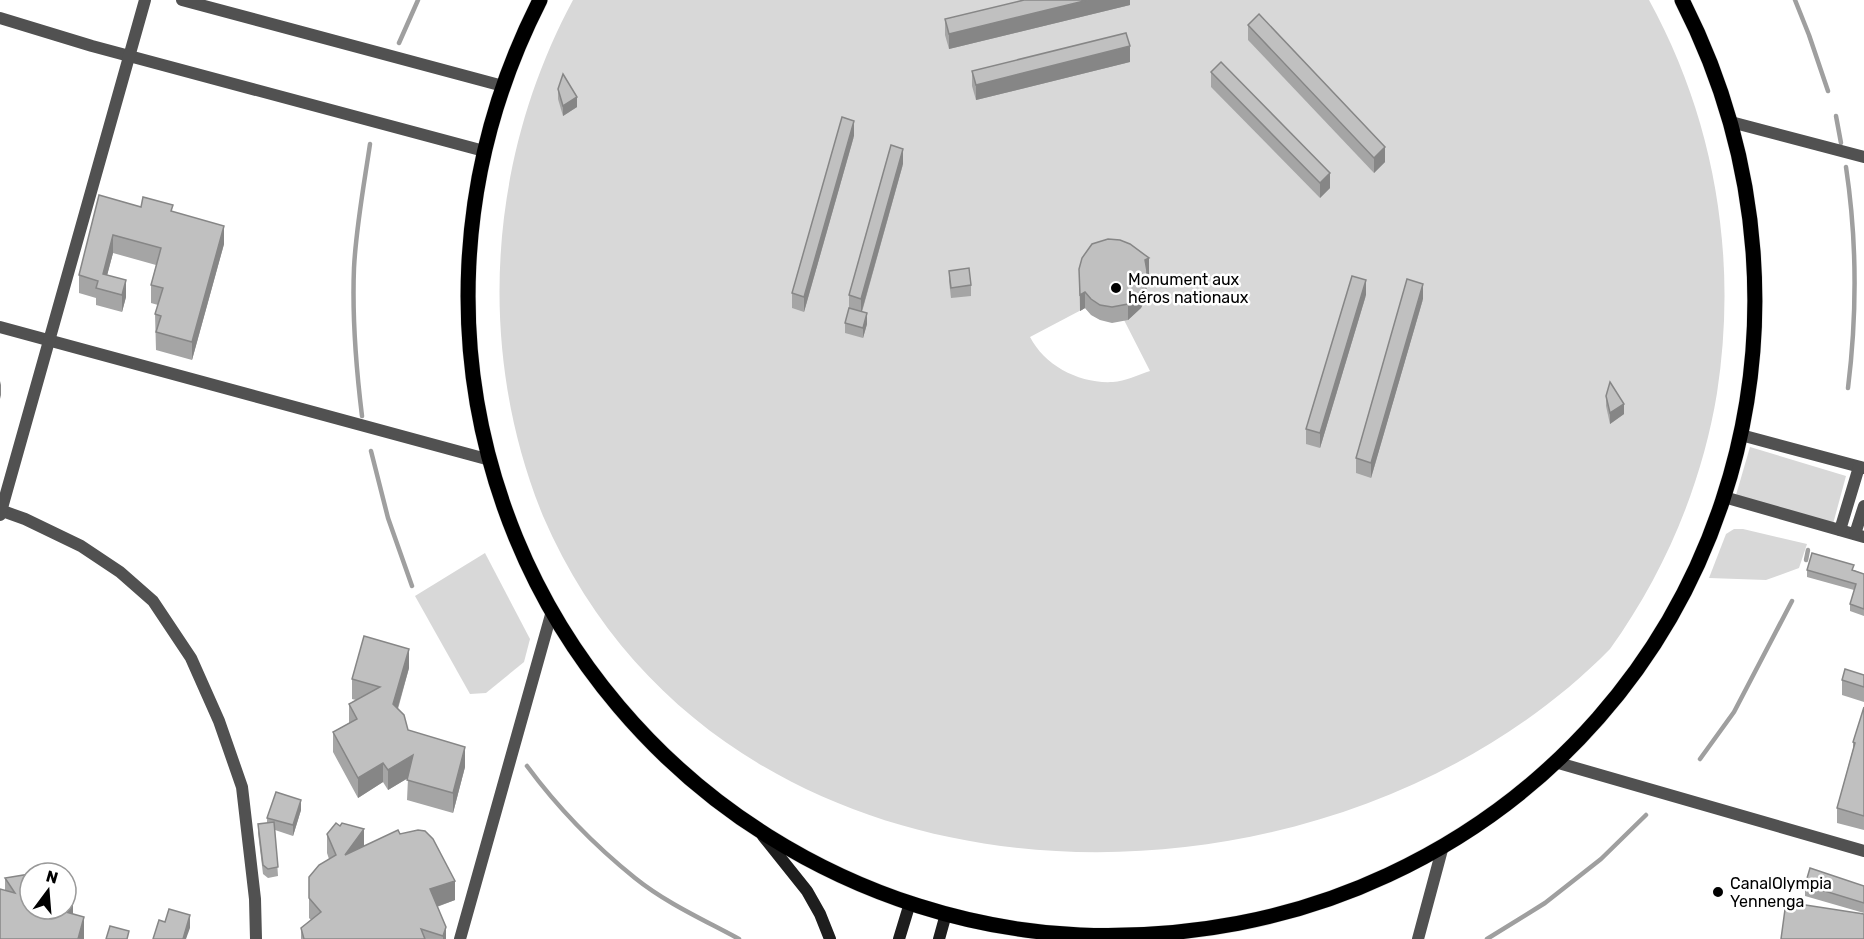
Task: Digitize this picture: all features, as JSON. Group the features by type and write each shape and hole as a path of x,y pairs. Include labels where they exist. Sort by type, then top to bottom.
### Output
{"main road":[{"path":"540,0 519,44 503,86 484,152 470,239 468,306 470,351 476,395 490,460 500,495 520,546 552,611 594,674 642,733 697,785 758,830 799,855 843,877 946,915 1028,931 1108,938 1204,930 1294,911 1360,888 1443,846 1501,807 1555,762 1605,709 1658,637 1697,566 1724,497 1741,435 1754,345 1755,278 1750,210 1742,166 1731,122 1710,61 1682,0"},
{"path":"758,830 807,891 830,939"},
{"path":"899,939 910,903"},
{"path":"939,939 946,915"}],"street":[{"path":"145,0 0,512 25,519 81,546 120,572 153,601 191,658 219,721 242,787 255,899 256,939"},
{"path":"182,0 503,86"},
{"path":"0,18 92,46 484,152"},
{"path":"1731,122 1864,157"},
{"path":"0,327 490,460"},
{"path":"1741,435 1861,468 1840,530"},
{"path":"1724,497 1860,536 1864,506"},
{"path":"460,939 552,611"},
{"path":"1555,762 1864,851"},
{"path":"1418,939 1443,846"}],"shaded area":[{"path":"573,0 1649,0 1672,46 1705,141 1716,191 1722,241 1725,292 1723,342 1717,393 1702,461 1691,495 1664,559 1610,649 1490,744 1349,810 1195,846 1038,850 885,820 746,756 629,655 543,516 521,452 507,387 500,321 501,255 508,189 523,124 545,61","holes":["1085,308 1093,316 1103,320 1124,320 1150,371 1127,379 1101,382 1076,376 1054,365 1045,357 1030,337"]},
{"path":"1750,447 1846,476 1833,524 1736,495"},
{"path":"1734,529 1743,529 1807,544 1799,568 1766,580 1709,578 1726,534"},
{"path":"485,553 530,639 524,662 486,693 470,694 415,596"}],"building":[{"path":"1024,0 1088,0 949,34 945,19"},
{"path":"1259,14 1385,147 1374,158 1248,25"},
{"path":"1126,33 1130,46 976,85 972,71"},
{"path":"1221,62 1330,173 1320,183 1211,72"},
{"path":"563,74 577,97 563,106 558,89"},
{"path":"842,117 854,121 804,297 792,293"},
{"path":"891,145 903,149 861,299 849,295"},
{"path":"99,195 141,207 143,197 173,205 171,211 224,226 192,342 156,332 161,316 155,314 163,288 151,285 161,248 113,235 103,274 126,280 122,295 96,288 98,281 79,275"},
{"path":"1108,239 1130,244 1149,258 1145,260 1146,283 1141,293 1128,304 1112,307 1100,305 1085,292 1080,295 1079,269 1082,258 1092,244"},
{"path":"969,268 971,285 951,288 949,271"},
{"path":"1352,276 1366,280 1320,433 1306,429"},
{"path":"1407,279 1423,284 1371,463 1356,458"},
{"path":"849,308 867,313 863,328 845,323"},
{"path":"1610,382 1624,404 1610,413 1606,396"},
{"path":"1812,553 1854,565 1852,570 1864,574 1864,609 1850,604 1856,584 1807,570"},
{"path":"364,636 409,649 393,704 404,715 408,730 465,747 453,793 407,780 413,755 388,770 383,763 358,778 333,732 357,719 349,704 380,687 352,679"},
{"path":"1845,669 1864,675 1864,687 1842,680"},
{"path":"1864,707 1864,816 1837,808"},
{"path":"276,792 301,800 293,825 267,818"},
{"path":"274,822 278,867 268,869 263,865 258,824"},
{"path":"336,823 340,826 342,823 364,829 345,855 398,830 400,834 418,830 425,831 433,839 455,881 430,889 446,927 443,936 421,929 425,939 304,939 301,928 321,912 309,898 309,877 319,865 336,855 327,834"},
{"path":"1810,868 1864,886 1864,903 1805,885"},
{"path":"18,876 18,921 78,921 78,915 84,917 78,939 0,939 0,889 15,893 5,878"},
{"path":"1786,902 1864,914 1864,939 1781,939"},
{"path":"169,909 190,915 183,939 153,939 159,920 165,922"},
{"path":"110,926 129,931 127,939 106,939"}],"waterway":[{"path":"399,43 418,0"},
{"path":"1795,0 1828,91"},
{"path":"1836,116 1841,143"},
{"path":"362,416 355,342 354,268 358,222 370,144"},
{"path":"1846,167 1850,194 1855,278 1848,388"},
{"path":"371,451 388,518 412,586"},
{"path":"1806,560 1808,550"},
{"path":"1700,759 1734,712 1792,601"},
{"path":"527,766 577,825 635,878 672,903 739,939"},
{"path":"1487,939 1545,903 1601,859 1646,815"}],"place":[{"name":"Monument aux héros nationaux","path":"1116,288"},
{"name":"CanalOlympia Yennenga","path":"1718,892"}]}
